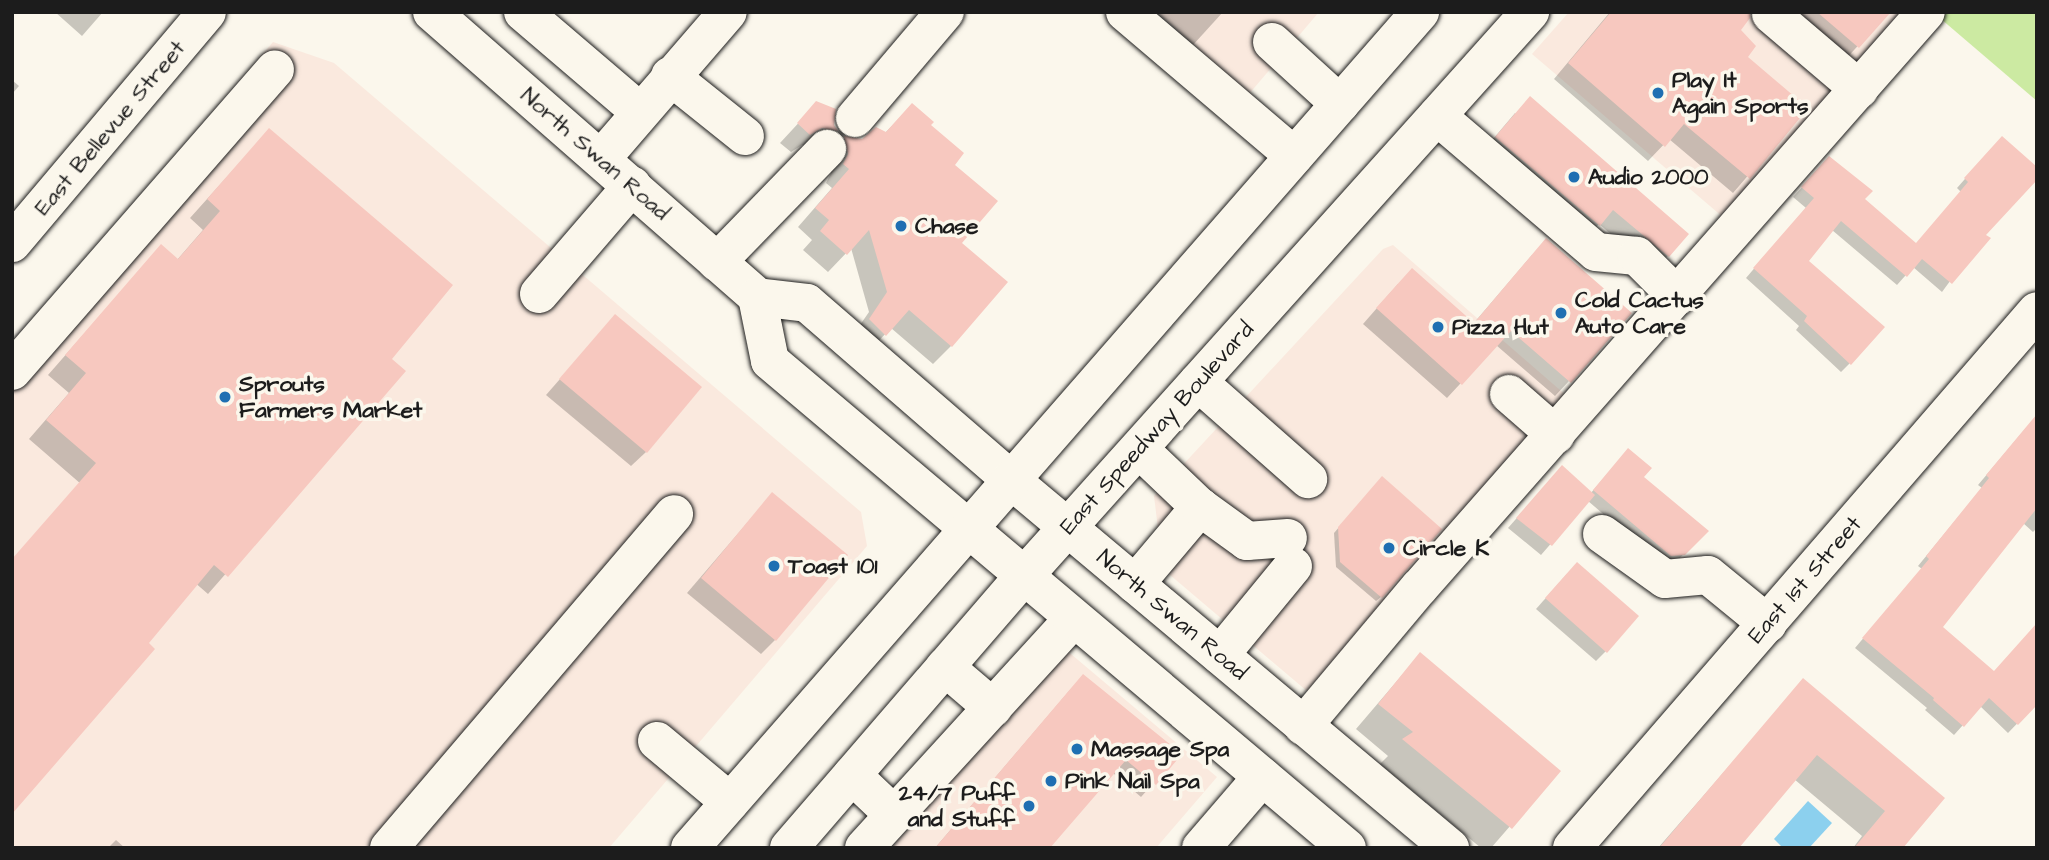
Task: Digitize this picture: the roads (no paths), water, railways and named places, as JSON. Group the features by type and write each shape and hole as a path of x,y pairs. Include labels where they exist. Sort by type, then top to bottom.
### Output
{"main road":[{"name":"East Bellevue Street","path":"12,243 207,12"},
{"name":"North Swan Road","path":"432,12 757,297 807,303 1011,480 1450,848"},
{"path":"523,12 640,112"},
{"path":"601,159 728,12"},
{"path":"855,118 945,12"},
{"path":"1125,12 1294,156"},
{"path":"690,848 1420,12"},
{"name":"East Speedway Boulevard","path":"789,848 1024,576 1530,12"},
{"path":"1303,726 1419,588 1926,12"},
{"path":"1771,14 1859,89"},
{"path":"1272,42 1340,104"},
{"path":"12,371 275,69"},
{"path":"670,76 744,136"},
{"path":"1437,116 1596,252 1637,256 1677,296"},
{"path":"717,262 827,149"},
{"path":"540,294 632,186"},
{"path":"757,297 771,361 1347,848"},
{"name":"East 1st Street","path":"1572,848 2037,311"},
{"path":"1198,382 1308,479"},
{"path":"1509,394 1556,435"},
{"path":"1139,449 1200,507 1247,541 1291,552 1220,655"},
{"path":"1135,584 1200,507"},
{"path":"389,848 674,514"},
{"path":"1602,534 1665,579 1708,575 1768,624"},
{"path":"864,848 1074,618"},
{"path":"945,667 993,708"},
{"path":"657,741 730,802"},
{"path":"852,775 894,815"},
{"path":"1201,848 1262,777"}],"water":[{"path":"1808,801 1832,823 1809,848 1783,848 1774,839"}],"place":[{"name":"Play It Again Sports","path":"1658,93"},
{"name":"Audio 2000","path":"1574,177"},
{"name":"Chase","path":"901,226"},
{"name":"Cold Cactus Auto Care","path":"1561,313"},
{"name":"Pizza Hut","path":"1438,327"},
{"name":"Sprouts Farmers Market","path":"225,397"},
{"name":"Circle K","path":"1389,548"},
{"name":"Toast 101","path":"774,566"},
{"name":"Massage Spa","path":"1077,749"},
{"name":"Pink Nail Spa","path":"1051,781"},
{"name":"24/7 Puff and Stuff","path":"1029,806"}]}
